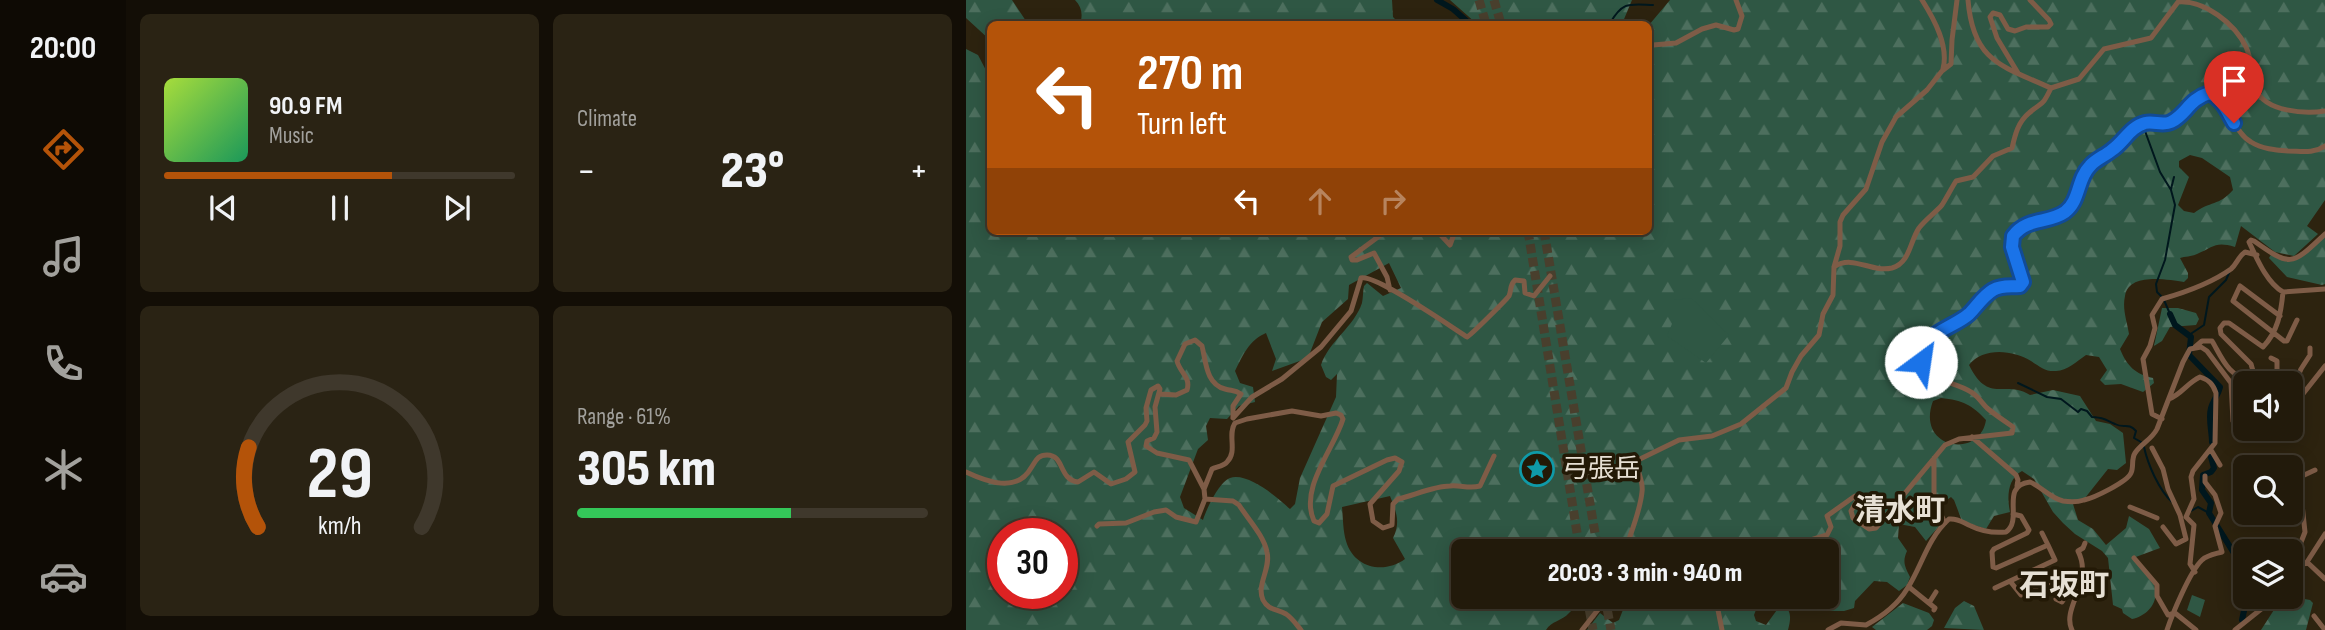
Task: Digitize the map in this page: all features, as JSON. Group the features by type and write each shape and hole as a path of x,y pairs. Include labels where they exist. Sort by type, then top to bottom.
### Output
{"street":[{"path":"1652,46 1676,43 1716,25 1738,29 1742,16 1736,0"},
{"path":"1922,0 1933,18 1945,55 1942,71"},
{"path":"1629,539 1642,494 1643,483 1637,467 1638,460 1679,440 1712,436 1741,424 1787,388 1801,356 1819,335 1824,314 1833,295 1840,246 1840,222 1843,215 1866,189 1878,152 1896,117 1951,64 1957,0"},
{"path":"1968,0 1970,23 1979,46 2003,67 2051,89"},
{"path":"2018,73 1994,32 1990,17 1993,13 2000,15 2008,29 2015,32 2026,27 2050,26 2047,16 2030,0"},
{"path":"1835,267 1842,262 1852,261 1878,269 1897,265 1909,252 1917,231 1940,207 1956,181 1973,177 1993,156 2012,148 2017,128 2029,113 2043,104 2051,89 2079,79 2104,49 2151,38 2175,4 2190,1 2210,9 2223,19 2243,41 2250,58 2253,81 2259,94 2270,103 2299,113 2325,111"},
{"path":"1814,539 1827,535 1831,527 1827,516 1855,496 1858,499 1851,511 1853,518 1869,528 1876,528 1952,440 2006,435 2014,430 1969,390 1940,381 1927,371 1921,362 1921,352 1937,334 1969,314 1991,291 2000,287 2020,286 2024,278 2012,247 2013,236 2018,229 2027,223 2068,210 2073,204 2081,176 2118,146 2131,131 2146,123 2164,124 2174,120 2194,99 2209,93 2225,106 2243,136 2256,145 2307,152 2325,146"},
{"path":"2325,234 2298,258 2287,261 2249,240 2276,287 2283,292 2325,289"},
{"path":"1380,235 1351,257 1352,260 1357,260 1374,253 1387,277 1390,290"},
{"path":"1441,235 1450,245 1452,235"},
{"path":"2162,419 2152,414 2147,370 2143,359 2155,328 2152,315 2155,308 2162,299 2177,296 2231,269 2245,252 2257,255"},
{"path":"1204,489 1212,469 1228,461 1232,450 1231,430 1234,421 1252,397 1282,379 1321,347 1351,312 1361,278 1372,279 1415,302 1467,337 1472,335 1509,295 1510,284 1515,280 1524,281 1525,293 1534,296 1550,276"},
{"path":"2280,316 2240,286 2233,302 2274,334 2287,341 2297,320"},
{"path":"2017,487 2030,482 2053,498 2083,501 2130,475 2133,456 2154,435 2191,349 2202,341 2211,341 2224,363 2239,376 2247,378 2252,374 2251,364 2221,334 2221,326 2229,323 2263,347 2274,334 2283,292"},
{"path":"1160,394 1176,395 1187,390 1189,383 1177,362 1185,344 1195,340 1202,346 1206,368 1214,382 1222,388 1241,394 1233,406 1234,421"},
{"path":"2300,371 2310,355 2310,348"},
{"path":"2191,349 2207,351 2231,383 2233,421"},
{"path":"2271,358 2277,361 2276,371"},
{"path":"2303,394 2325,366"},
{"path":"2169,399 2181,394 2189,384 2200,377 2207,379 2214,386 2216,393 2215,443 2190,477 2194,499 2186,517 2194,525 2190,564 2195,572"},
{"path":"966,472 996,483 1010,484 1023,477 1037,458 1045,455 1057,458 1065,475 1073,481 1078,482 1094,472 1111,484 1126,479 1135,472 1128,442 1145,425 1146,408 1153,388 1158,386 1160,394 1155,407 1157,432 1146,446 1157,453 1189,460 1204,489 1205,499 1196,522 1176,517 1166,510 1126,523 1097,526"},
{"path":"1234,421 1292,411 1321,416 1336,413 1341,415 1342,423 1316,474 1312,514 1314,521 1319,523 1327,514 1333,486 1387,460 1395,458 1402,462 1399,471 1370,504 1373,521 1383,528 1392,525 1393,504 1398,499 1443,486 1479,486 1494,456"},
{"path":"1828,630 1841,623 1866,625 1899,599 1909,587 1924,552 1950,519 1957,518 1976,528 1997,533 2011,529 2013,494 2018,480 1972,437"},
{"path":"2152,448 2163,469 2186,539 2176,544 2163,527"},
{"path":"2211,450 2220,465"},
{"path":"1934,458 1934,500 1945,523"},
{"path":"2303,478 2315,470"},
{"path":"2167,629 2179,597 2204,558 2222,552 2216,526 2221,513 2205,476"},
{"path":"2303,481 2309,483"},
{"path":"1205,499 1233,501 1239,505 1265,544 1268,554 1266,574 1260,588 1262,598 1270,608 1289,617 1301,630"},
{"path":"2130,507 2157,518"},
{"path":"2303,512 2305,533 2303,539"},
{"path":"2013,514 2021,516 2027,533 1994,549 1993,566 1996,568 2048,545"},
{"path":"1995,589 2055,560 2042,533"},
{"path":"2303,564 2325,534"},
{"path":"2072,630 2070,612 2079,593 2083,561 2078,551 2085,543"},
{"path":"2134,558 2157,585 2157,596 2168,615 2175,613"},
{"path":"2307,562 2324,578"},
{"path":"2010,581 2021,595 2068,573"},
{"path":"2061,577 2061,593 2054,600 2062,602 2071,586 2080,586"},
{"path":"1909,587 1935,608 1934,610"},
{"path":"1929,603 1936,592"},
{"path":"2028,593 2033,602"},
{"path":"1582,630 1599,609"},
{"path":"1718,609 1722,630"},
{"path":"2235,630 2261,609"},
{"path":"2175,613 2196,630"},
{"path":"2314,616 2323,627"},
{"path":"2323,627 2325,616"}],"green space":[{"path":"966,0 1012,0 1026,21 987,21 987,37 966,18"},
{"path":"1075,0 1392,0 1393,17 1397,21 1080,21 1079,5"},
{"path":"1450,0 1632,0 1623,21 1474,21"},
{"path":"1670,0 2325,0 2325,200 2307,226 2318,234 2294,256 2275,252 2241,226 2235,247 2219,245 2180,258 2188,273 2184,282 2150,279 2141,280 2128,288 2124,306 2129,334 2120,349 2132,368 2153,378 2154,383 2143,392 2121,384 2105,385 2100,380 2107,370 2099,357 2086,355 2060,371 2046,370 2016,354 1998,352 1982,355 1969,365 1976,377 1990,388 2012,389 2030,395 2053,390 2080,396 2096,421 2110,424 2123,433 2126,463 2117,470 2108,469 2085,498 2073,504 2078,520 2093,529 2106,545 2126,528 2129,516 2149,529 2160,548 2133,558 2150,577 2156,593 2149,610 2132,619 2123,613 2122,609 2113,605 2108,558 2063,523 2053,512 2034,479 2022,471 2011,484 2008,501 2010,512 1994,516 1986,529 1962,521 1951,497 1941,504 1937,515 1940,525 1926,541 1915,527 1899,524 1898,538 1907,551 1905,564 1910,577 1907,585 1899,591 1887,582 1874,581 1855,601 1854,608 1844,611 1814,609 1839,609 1839,539 1451,539 1451,609 1573,609 1546,630 966,630 966,49 978,55 987,72 987,235 1652,235 1652,21","holes":["2190,155 2202,158 2230,177 2233,190 2223,199 2194,213 2184,211 2178,205 2189,177 2179,167 2179,161","1389,263 1401,288 1383,296 1367,283 1358,312 1325,356 1321,365 1326,377 1331,380 1337,374 1336,397 1300,478 1295,504 1290,509 1254,482 1237,477 1230,478 1217,490 1203,520 1184,508 1180,497 1198,449 1208,440 1206,426 1210,418 1227,419 1239,406 1255,402 1253,387 1240,383 1235,371 1255,340 1266,333 1276,359 1272,371 1308,358 1322,322 1348,299 1349,285","1949,399 1971,407 1986,420 1981,433 1973,441 1950,444 1940,439 1933,430 1930,417 1933,401","1390,496 1397,522 1393,538 1405,559 1388,566 1371,566 1356,558 1350,550 1346,541 1342,507"]},
{"path":"2325,234 2325,284 2287,277 2269,258 2272,253 2292,261"},
{"path":"1691,298 1729,335 1706,363 1667,336 1674,319 1674,300"},
{"path":"2162,308 2178,308 2196,313 2199,319 2196,325 2170,327 2162,341 2154,346"},
{"path":"2192,595 2205,600 2200,617 2187,610"},
{"path":"2303,599 2313,603 2306,630 2261,630 2275,609 2303,609"},
{"path":"1964,601 1974,606 1984,630 1944,628 1955,608"},
{"path":"1903,603 1929,613 1934,620 1932,626 1927,630 1876,630 1872,627"},
{"path":"1623,609 1756,609 1754,615 1756,621 1766,625 1778,609 1787,609 1790,615 1788,630 1587,630 1600,613 1613,623 1619,620"}],"waterway":[{"path":"1437,0 1467,21"},
{"path":"1612,21 1627,5 1653,5"},
{"path":"2140,129 2145,131 2175,205 2165,260 2156,284 2157,292 2161,296"},
{"path":"2171,189 2174,177"},
{"path":"2189,335 2204,325 2209,297 2226,280 2229,273"},
{"path":"2164,300 2170,314"},
{"path":"2170,314 2175,325 2191,337 2189,355 2220,387 2210,412 2212,442"},
{"path":"2018,383 2047,397 2061,399 2078,412 2081,409 2092,417 2131,427 2136,431 2134,438 2141,442"},
{"path":"2144,447 2155,477 2172,502"},
{"path":"2211,457 2214,468 2203,475 2202,490 2211,503 2209,513 2233,552"},
{"path":"2191,511 2198,507 2209,513"},
{"path":"2242,620 2244,609"}],"tunnel":[{"path":"1479,0 1485,21"},
{"path":"1494,0 1500,21"},
{"path":"1529,235 1578,539"},
{"path":"1545,235 1596,539"},
{"path":"1589,609 1593,630"},
{"path":"1607,609 1611,630"}],"place":[{"name":"弓張岳","path":"1537,469"}],"district":[{"name":"清水町","path":"1900,511"},
{"name":"石坂町","path":"2064,586"}],"route":[{"path":"1921,362 1921,352 1929,340 1961,321 1991,291 2005,286 2020,286 2024,278 2012,247 2013,236 2018,229 2027,223 2068,210 2076,198 2081,176 2118,146 2131,131 2142,124 2164,124 2174,120 2194,99 2209,93 2225,106 2234,123"}]}
